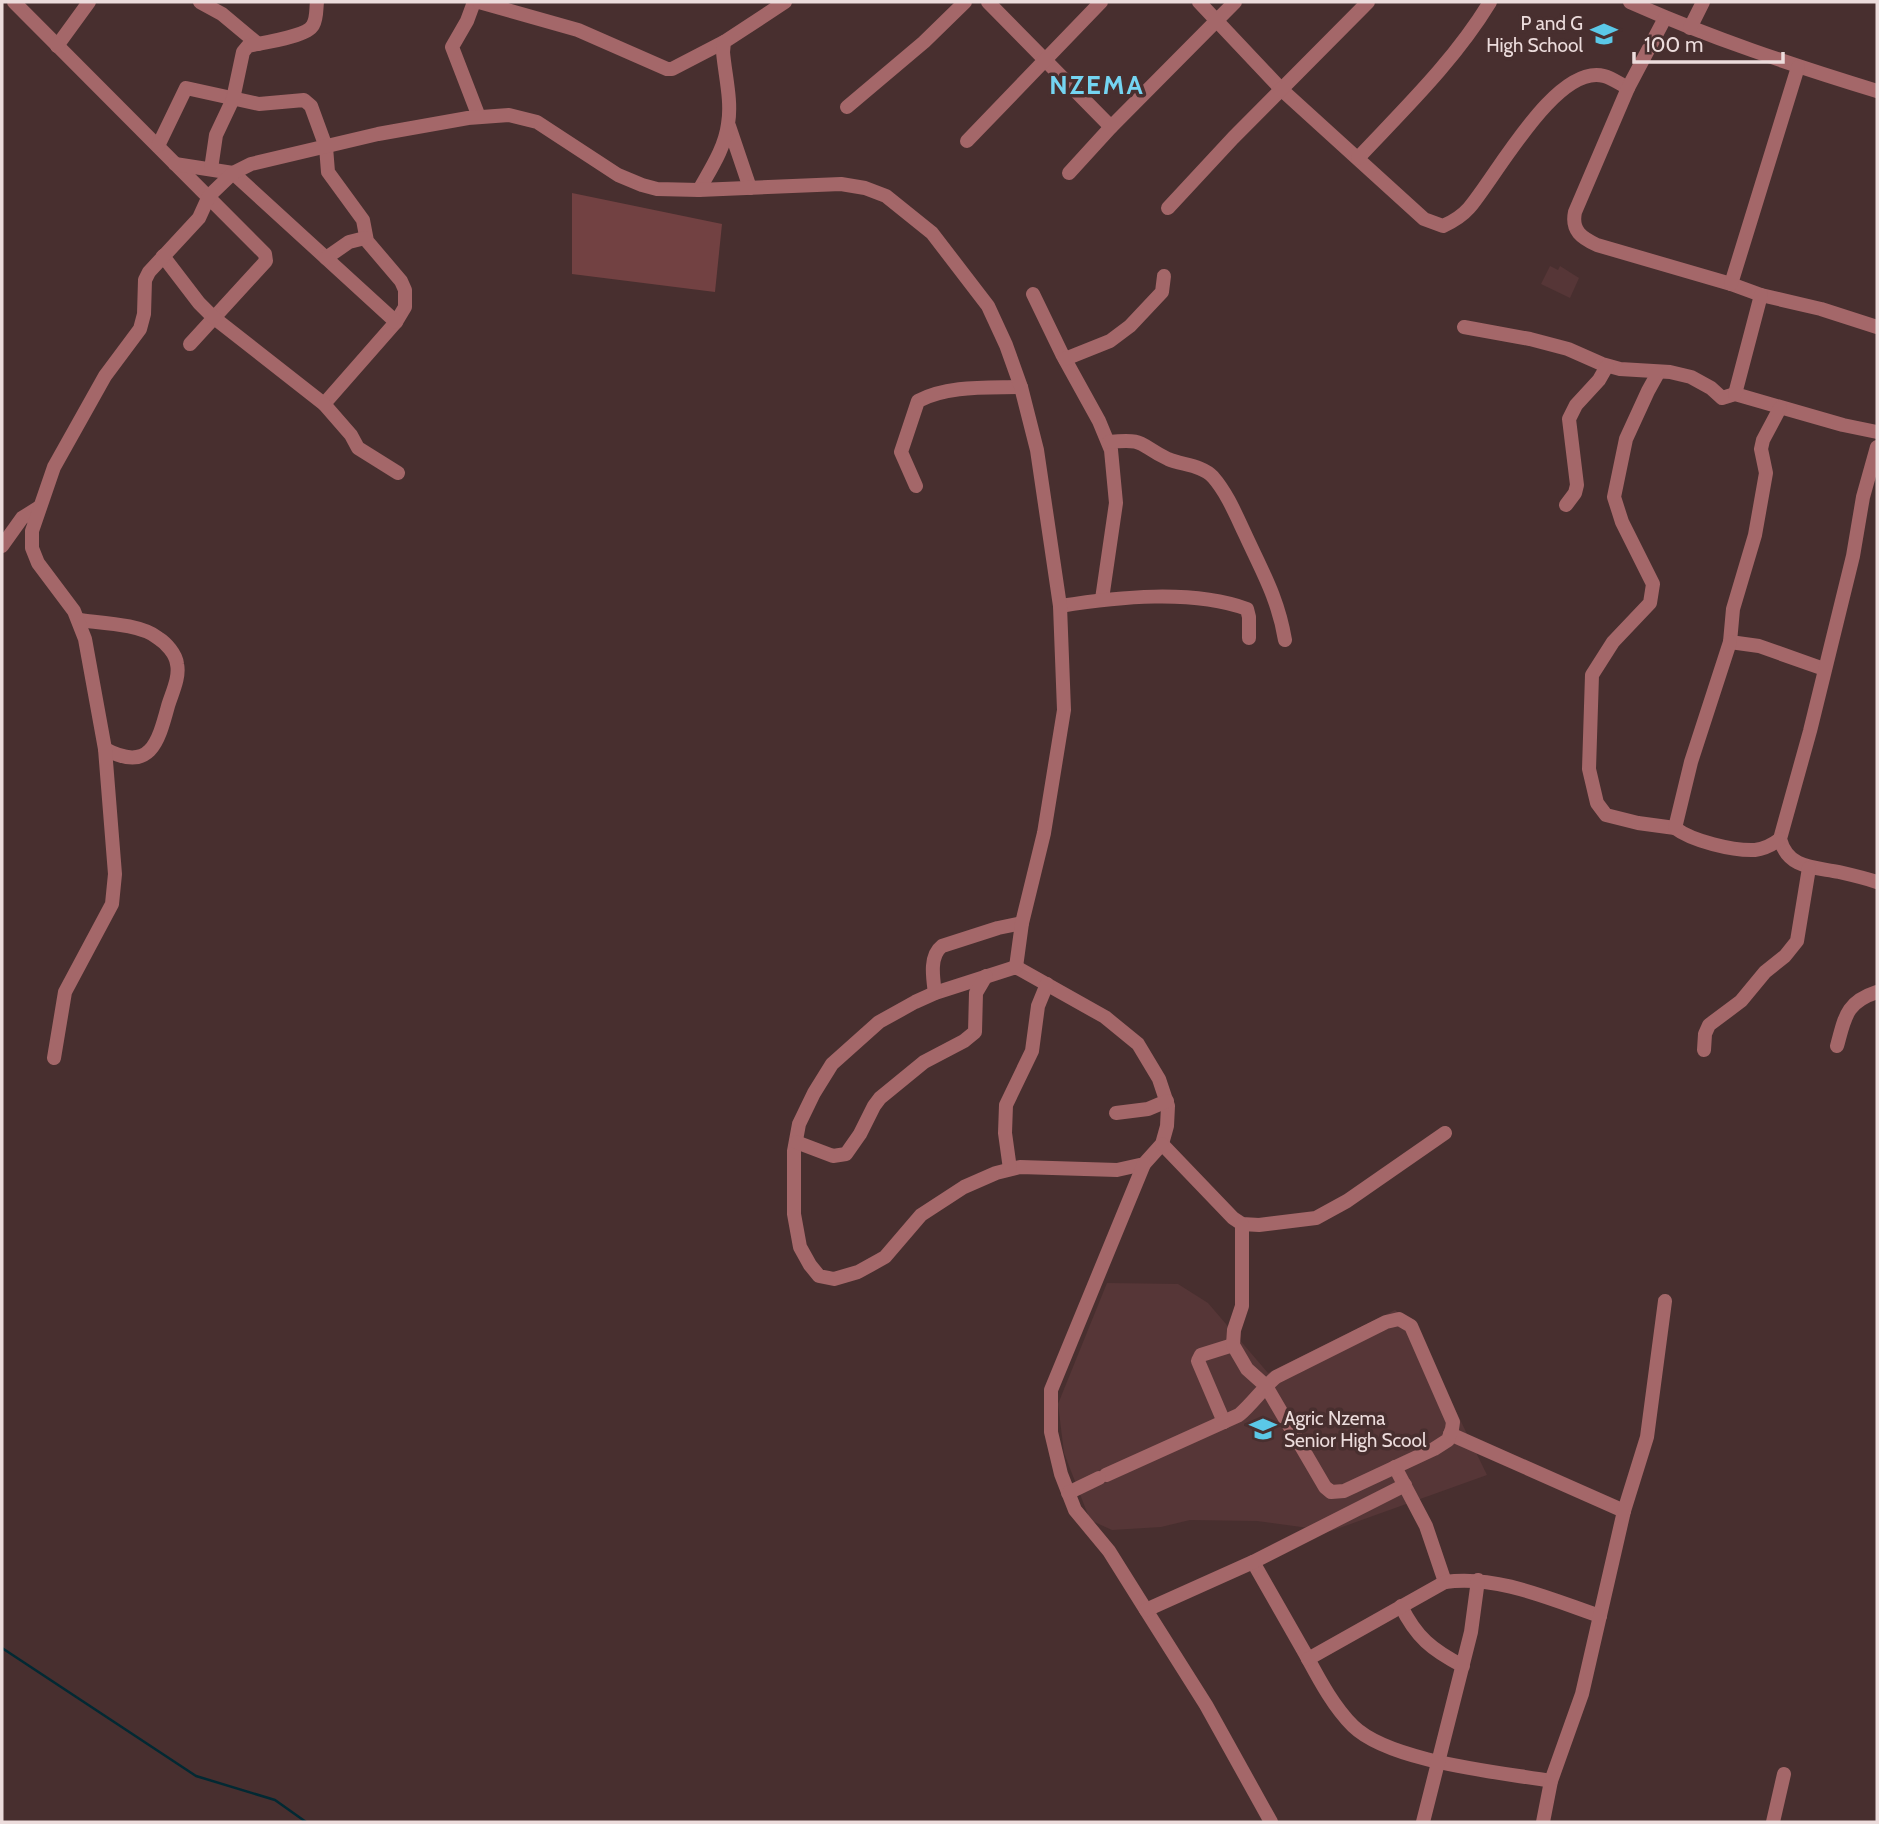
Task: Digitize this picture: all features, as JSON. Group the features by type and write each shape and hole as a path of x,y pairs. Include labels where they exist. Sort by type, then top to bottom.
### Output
{"street":[{"path":"14,2 265,254 267,258 190,344"},
{"path":"57,46 89,2"},
{"path":"200,2 223,8 258,44"},
{"path":"211,169 216,135 233,99 243,52 248,46 300,34 310,29 315,21 317,2"},
{"path":"479,117 452,47 476,2 578,30 672,69 724,42 785,2"},
{"path":"847,107 930,37 965,2"},
{"path":"988,2 1111,127"},
{"path":"967,141 1101,2"},
{"path":"1199,2 1282,90 1424,219 1443,226 1455,220 1468,208 1516,142 1562,88 1578,79 1603,76 1628,88"},
{"path":"1069,173 1235,2"},
{"path":"1168,208 1233,138 1368,2"},
{"path":"1358,158 1438,75 1457,52 1490,2"},
{"path":"1630,2 1690,28 1798,67 1877,90"},
{"path":"1690,28 1703,2"},
{"path":"1665,18 1628,88 1575,212 1575,231 1597,245 1877,327"},
{"path":"699,190 725,139 728,125 724,42"},
{"path":"1731,284 1798,67"},
{"path":"158,146 186,88 265,105 304,100 311,106 326,147 328,172 363,219 365,238 401,281 405,290 405,307 396,322 324,404"},
{"path":"54,1058 65,992 112,904 116,874 105,749 90,660 79,620 46,576 32,548 32,531 38,508 54,467 95,392 140,329 144,314 145,281 149,272 199,218 209,195 233,173 251,164 378,134 479,117 509,115 537,122 618,175 642,186 657,189 699,190 841,184 865,188 886,196 932,233 988,306 1021,387 1037,450 1060,606 1063,710 1044,832 1016,967"},
{"path":"728,125 750,188"},
{"path":"175,164 233,173 396,322"},
{"path":"326,258 349,242 365,238"},
{"path":"163,256 213,317 324,404 358,447 398,473"},
{"path":"1065,359 1110,341 1130,326 1162,292 1164,276"},
{"path":"1033,294 1109,442 1116,503 1102,599"},
{"path":"1735,394 1761,295"},
{"path":"1464,327 1567,349 1607,366 1658,373 1670,372 1691,377 1723,398 1735,394 1877,432"},
{"path":"1566,505 1575,494 1577,485 1569,419 1576,405 1599,380 1607,366"},
{"path":"1658,373 1626,439 1614,497 1622,522 1653,584 1650,603 1613,642 1592,675 1589,769 1597,803 1606,815 1675,828 1697,839 1741,849 1768,847 1780,839"},
{"path":"916,486 901,452 918,401 938,393 975,388 1021,387"},
{"path":"1675,828 1701,727 1730,642 1733,609 1755,535 1766,473 1763,440 1780,408"},
{"path":"1109,442 1142,442 1164,457 1212,476 1230,503 1275,596 1285,640"},
{"path":"1877,447 1863,497 1853,556 1810,731 1780,839 1783,850 1790,858 1809,868 1839,872 1877,882"},
{"path":"2,546 22,518 38,508"},
{"path":"1060,606 1102,599 1202,599 1232,604 1247,609 1249,638"},
{"path":"79,620 124,626 157,636 177,660 177,674 160,737 151,751 135,758 105,749"},
{"path":"1730,642 1759,646 1824,669"},
{"path":"1704,1050 1704,1034 1709,1025 1741,1001 1765,972 1785,956 1797,941 1809,868"},
{"path":"935,993 936,950 998,928 1023,923"},
{"path":"1144,1164 1117,1170 1020,1167 996,1172 964,1187 921,1215 885,1257 858,1272 834,1279 819,1276 810,1265 800,1247 794,1214 793,1152 799,1124 832,1064 879,1022 935,993 1016,967 1105,1017 1138,1044 1159,1079 1167,1101 1167,1126 1162,1144 1144,1164 1051,1390 1051,1432 1075,1510 1109,1551 1206,1705 1271,1822"},
{"path":"796,1142 833,1156 846,1154 880,1098 924,1062 964,1041 975,1032 976,993 986,976"},
{"path":"1010,1169 1005,1133 1006,1105 1032,1051 1038,1006 1047,984"},
{"path":"1838,1046 1846,1014 1854,1003 1877,992"},
{"path":"1116,1113 1148,1110 1167,1101"},
{"path":"1162,1144 1224,1210 1242,1224 1259,1226 1316,1218 1347,1201 1445,1133"},
{"path":"1068,1493 1238,1415 1255,1401 1266,1385 1276,1377 1386,1322 1399,1319 1410,1326 1453,1422 1448,1440 1344,1491 1331,1492 1325,1486 1266,1385 1247,1369 1233,1345 1234,1330 1242,1306 1242,1224"},
{"path":"1543,1822 1551,1781 1582,1694 1624,1511 1647,1437 1665,1301"},
{"path":"1224,1422 1198,1361 1201,1355 1233,1345"},
{"path":"1450,1434 1624,1511"},
{"path":"1395,1467 1426,1526 1445,1582"},
{"path":"1146,1610 1253,1562 1405,1485"},
{"path":"1253,1562 1308,1659 1353,1727 1399,1751 1551,1781"},
{"path":"1308,1659 1445,1582 1465,1579 1526,1591 1600,1616"},
{"path":"1423,1822 1471,1632 1478,1580"},
{"path":"1401,1606 1415,1633 1443,1656 1463,1666"},
{"path":"1773,1822 1784,1774"}],"shaded area":[{"path":"572,193 722,224 715,292 572,274"},
{"path":"1550,266 1558,270 1560,266 1579,278 1570,298 1541,284"},
{"name":"Agric Nzema Senior High Scool","path":"1107,1283 1178,1284 1208,1303 1268,1373 1395,1310 1415,1327 1487,1475 1331,1531 1257,1521 1190,1520 1161,1527 1112,1530 1090,1520 1064,1453 1058,1404"}],"waterway":[{"path":"2,1648 196,1776 275,1800 306,1822"}],"place":[{"name":"P and G High School","path":"1604,34"},
{"name":"Agric Nzema Senior High Scool","path":"1263,1429"}],"district":[{"name":"NZEMA","path":"1097,85"}]}
